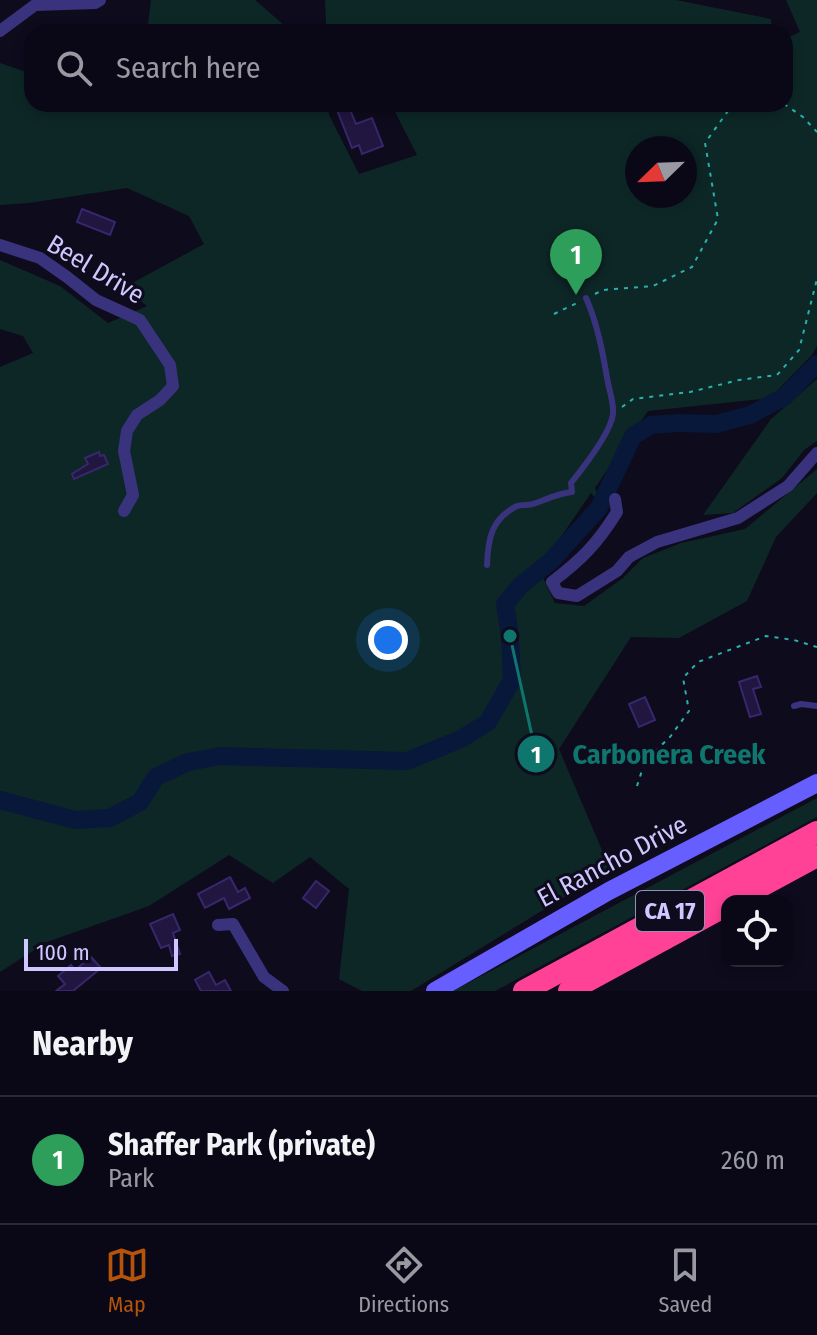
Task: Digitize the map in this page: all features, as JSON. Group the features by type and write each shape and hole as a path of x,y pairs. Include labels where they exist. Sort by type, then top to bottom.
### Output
{"highway":[{"name":"CA 17","path":"524,991 817,832"},
{"name":"CA 17","path":"745,895 817,856"},
{"name":"CA 17","path":"569,991 721,908"}],"street":[{"path":"0,31 35,5 95,3 100,0"},
{"name":"Beel Drive","path":"0,245 40,258 96,300 140,320 170,365 173,386 160,400 137,415 127,431 124,451 133,495 124,511"},
{"path":"615,499 617,512 603,534 581,560 552,582 558,593 577,596 617,571 629,557 657,542 738,518 788,486 817,453"},
{"name":"El Rancho Drive","path":"435,991 609,891 817,783"},
{"path":"218,925 233,924 264,977 283,991"}],"lane":[{"path":"487,565 487,549 493,526 521,504 532,505 556,494 572,492 571,483 592,456 613,414 599,338 586,298"},
{"path":"794,706 817,706"}],"path":[{"path":"793,110 817,132"},
{"path":"554,314 603,290 653,286 692,267 718,219 705,143 727,112"},
{"path":"613,414 633,399 690,392 777,375 799,350 817,279"},
{"path":"637,786 645,761 670,737 689,711 683,678 698,662 766,636 817,647"}],"green space":[{"path":"151,0 255,0 283,24 148,24"},
{"path":"325,0 676,0 771,19 771,24 326,24"},
{"path":"786,0 817,0 817,346 812,355 770,398 648,411 595,488 598,494 596,499 591,493 539,569 555,603 584,606 623,578 643,558 681,543 745,529 817,469 817,493 776,537 747,601 679,638 631,637 559,749 610,869 411,991 362,991 339,979 349,889 310,857 273,883 229,855 149,906 47,942 0,972 0,367 33,353 23,336 0,329 0,260 60,286 108,323 147,306 123,288 204,244 189,216 127,188 0,205 0,63 24,71 24,112 329,112 359,174 417,155 395,112 793,112 793,35 800,32"},
{"path":"817,379 817,441 804,450 782,478 733,513 703,515 771,419"},
{"path":"817,798 817,817 495,991 453,991"}],"building":[{"path":"338,112 351,112 356,124 372,118 383,146 362,154 359,145 352,148"},
{"path":"82,209 115,222 110,235 77,222"},
{"path":"99,452 108,464 74,479 72,474 88,464 85,458"},
{"path":"757,676 761,687 753,689 761,714 750,717 739,682"},
{"path":"645,697 655,720 639,727 629,704"},
{"path":"230,877 238,892 245,888 250,898 229,909 224,898 205,908 198,894"},
{"path":"316,881 329,891 316,908 303,898"},
{"path":"173,914 180,930 173,933 180,954 172,956 169,945 161,948 150,924"},
{"path":"91,957 101,968 73,991 56,991 65,984 58,976 71,965 75,970"},
{"path":"209,972 216,985 225,980 231,991 201,991 195,980"}],"waterway":[{"path":"0,800 75,820 110,818 140,802 156,777 188,762 220,756 407,761 461,739 488,722 512,680 505,604 521,585 551,561 599,508 633,436 651,425 716,424 750,415 784,397 817,364"}],"place":[{"name":"Shaffer Park (private)","path":"576,295"},
{"name":"Carbonera Creek","path":"510,636"}]}
